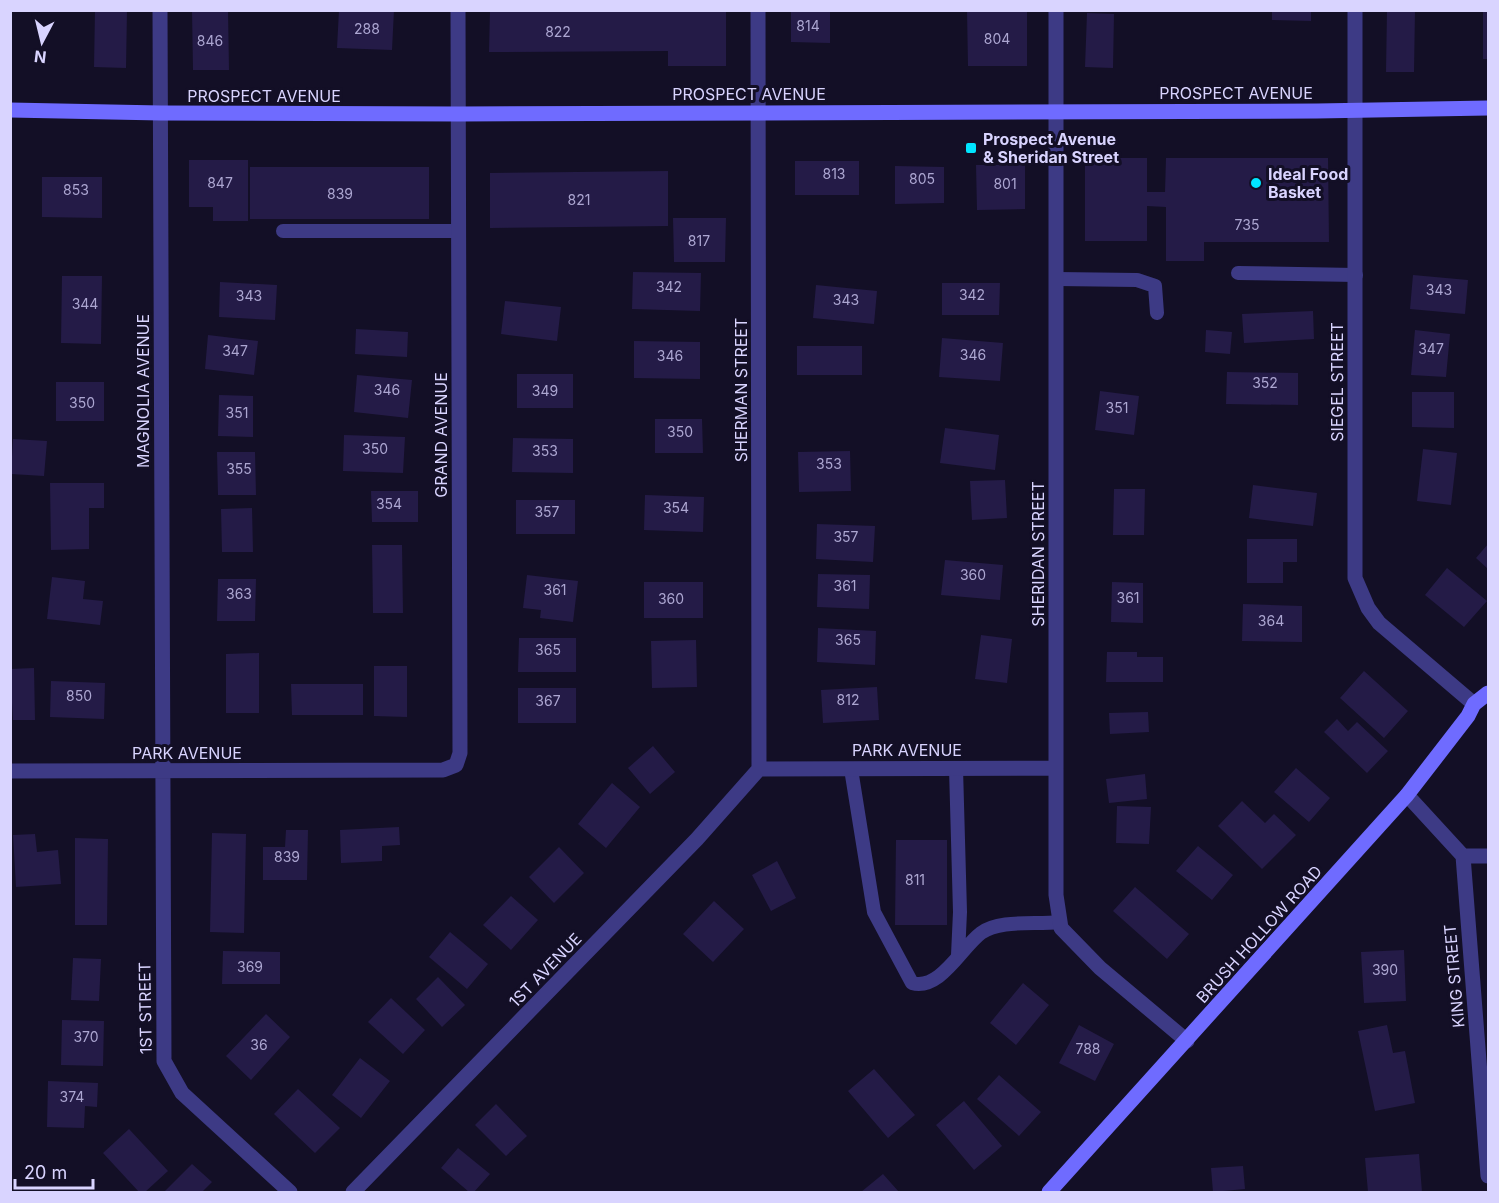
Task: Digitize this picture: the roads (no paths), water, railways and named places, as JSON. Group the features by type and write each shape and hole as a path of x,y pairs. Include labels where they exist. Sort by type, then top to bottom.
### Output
{"main road":[{"name":"PROSPECT AVENUE","path":"10,110 459,114 759,111 1355,111 1488,108"},
{"name":"BRUSH HOLLOW ROAD","path":"1049,1192 1407,795 1468,716 1474,704 1488,693"}],"street":[{"name":"MAGNOLIA AVENUE","path":"160,10 161,771"},
{"name":"GRAND AVENUE","path":"364,770 443,770 456,765 460,753 458,10"},
{"name":"SHERMAN STREET","path":"758,10 759,769"},
{"name":"SHERIDAN STREET","path":"1056,10 1056,895 1059,922"},
{"name":"SIEGEL STREET","path":"1355,10 1355,578 1368,608 1379,623 1474,704"},
{"name":"PARK AVENUE","path":"759,769 1056,768"},
{"name":"1ST AVENUE","path":"353,1192 697,838 759,769"},
{"name":"PARK AVENUE","path":"10,771 364,770"},
{"name":"1ST STREET","path":"161,771 164,1061 182,1094 290,1192"},
{"path":"1407,795 1462,856 1488,856"},
{"name":"KING STREET","path":"1462,856 1488,1176"},
{"path":"1059,922 1061,928 1100,968 1187,1041"}],"lane":[{"path":"283,231 459,231"},
{"path":"1238,273 1356,275"},
{"path":"1057,279 1137,280 1155,286 1157,313"},
{"path":"956,768 960,912 958,955"},
{"path":"851,769 874,912 912,983 920,985 938,978 974,939 994,925 1059,922"}],"place":[{"name":"Prospect Avenue & Sheridan Street","path":"971,148"},
{"name":"Ideal Food Basket","path":"1256,183"}]}
